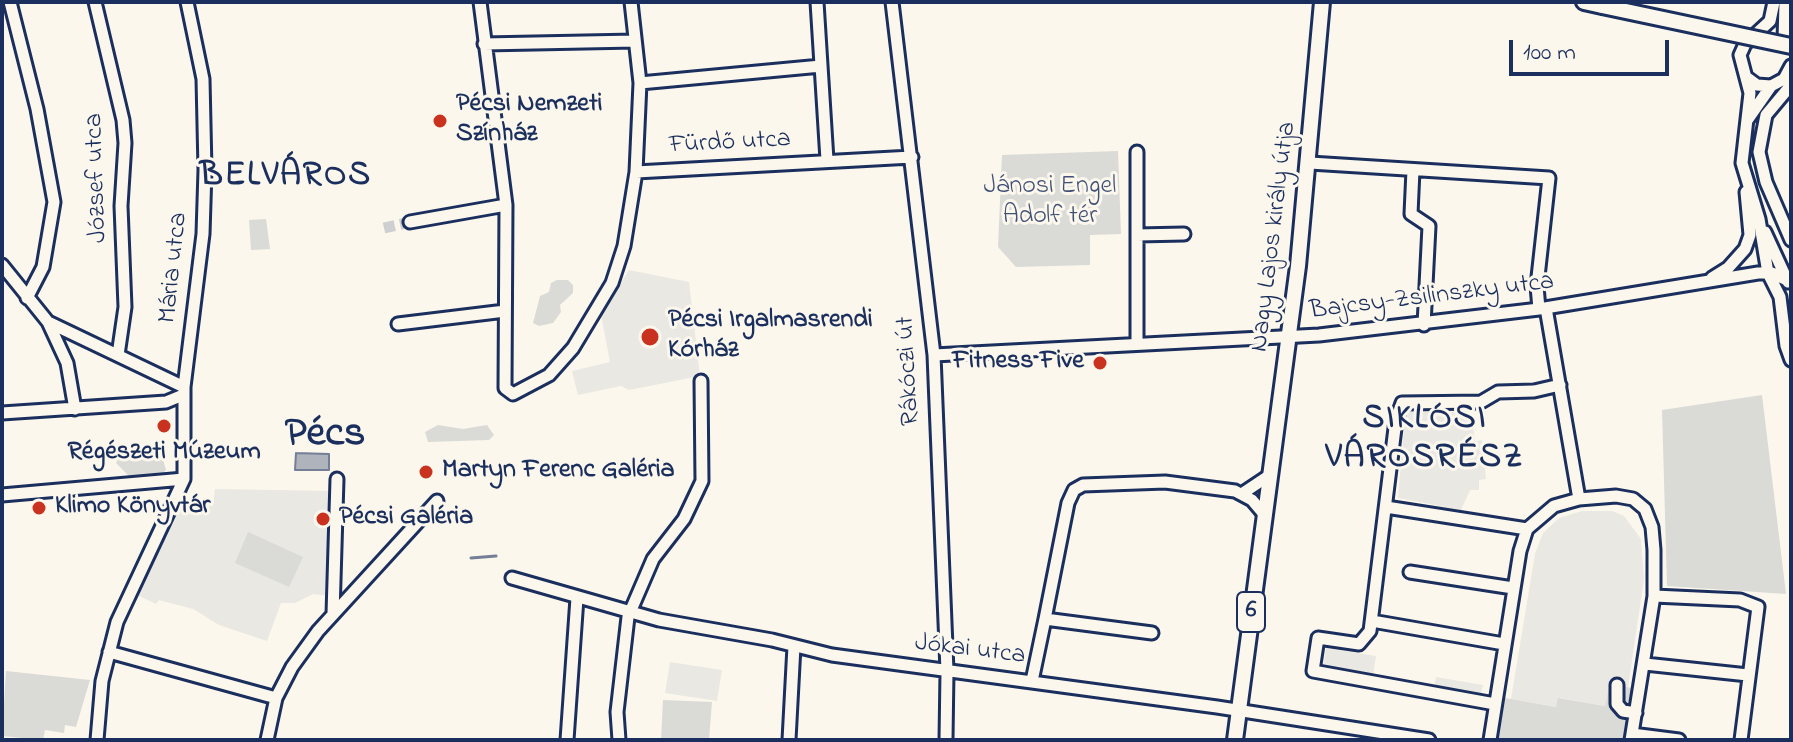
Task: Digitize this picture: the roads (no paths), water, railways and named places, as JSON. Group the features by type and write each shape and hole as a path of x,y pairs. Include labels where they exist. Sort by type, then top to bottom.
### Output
{"main road":[{"name":"Nagy Lajos király útja","path":"1235,740 1310,163 1322,2"},
{"path":"1591,3 1787,44"}],"street":[{"path":"10,2 37,109 54,202 43,267 27,298"},
{"name":"József utca","path":"95,2 123,120 125,143 121,218 125,307 118,355"},
{"name":"Mária utca","path":"184,479 184,391 203,234 205,170 203,79 187,2"},
{"path":"480,2 506,205 505,388 509,393 520,394 549,375 566,356 612,283 624,246 636,172 640,83 631,2"},
{"path":"817,2 827,160"},
{"name":"Rákóczi út","path":"892,2 934,355 947,671 946,740"},
{"path":"1704,283 1728,268 1745,249 1750,222 1742,143 1750,93 1740,63 1741,51 1748,41 1759,35 1774,15 1774,2"},
{"path":"1785,2 1787,44 1791,54"},
{"path":"1759,35 1772,35 1787,44"},
{"path":"484,44 635,41"},
{"path":"640,83 821,66"},
{"path":"1748,120 1771,86 1784,79 1791,66"},
{"path":"1746,77 1757,85 1771,86"},
{"path":"1791,85 1776,99 1766,115 1759,152 1766,182 1791,240"},
{"path":"1137,152 1137,344"},
{"name":"Fürdő utca","path":"636,172 912,157"},
{"path":"1310,163 1549,178 1537,286 1560,385 1579,499"},
{"path":"1413,170 1411,214 1429,226 1424,325"},
{"path":"1745,179 1759,219 1789,283"},
{"path":"410,222 506,205"},
{"path":"1759,219 1763,273 1780,297 1786,346 1791,360"},
{"path":"1137,235 1184,234"},
{"path":"2,265 48,322 67,363 75,409"},
{"path":"1763,273 1789,283"},
{"name":"Bajcsy-Zsilinszky utca","path":"934,355 1288,337 1424,325 1763,273"},
{"path":"398,324 505,311"},
{"path":"2,413 166,402 184,391 48,322"},
{"path":"619,740 617,712 628,617 653,559 684,519 699,490 703,462 701,381"},
{"path":"1495,704 1313,671 1318,638 1359,644 1368,636 1396,420 1402,403 1481,402 1498,392 1534,391 1560,385"},
{"path":"1243,493 1267,477"},
{"path":"2,495 184,479 117,622 101,688 97,740"},
{"path":"333,614 337,479"},
{"path":"1032,681 1074,490 1106,482 1165,482 1243,493 1263,513"},
{"path":"1490,740 1513,588 1527,529 1554,506 1579,499 1626,497 1645,509 1654,539 1654,596 1632,737 1679,740"},
{"path":"267,740 276,698 292,667 333,614 437,501"},
{"path":"1386,507 1527,529"},
{"path":"1410,572 1513,588"},
{"name":"Jókai utca","path":"512,578 632,613 832,655 1239,710 1429,740"},
{"path":"1654,596 1754,603 1758,614 1741,740"},
{"path":"567,740 577,598"},
{"path":"1045,619 1152,633"},
{"path":"1372,621 1504,644"},
{"path":"789,740 794,646"},
{"path":"109,652 276,698"},
{"path":"1645,664 1748,675"},
{"path":"1617,685 1617,704 1623,711 1636,713"}],"waterway":[{"path":"471,558 496,556"}],"tunnel":[{"path":"384,228 410,222"}],"place":[{"name":"Pécsi Nemzeti Színház","path":"440,121"},
{"name":"Pécsi Irgalmasrendi Kórház","path":"650,337"},
{"name":"Fitness Five","path":"1100,363"},
{"name":"Régészeti Múzeum","path":"164,426"},
{"name":"Martyn Ferenc Galéria","path":"426,472"},
{"name":"Klimo Könyvtár","path":"39,508"},
{"name":"Pécsi Galéria","path":"323,519"}],"district":[{"name":"BELVÁROS","path":"286,178"},
{"name":"Pécs","path":"325,437"},
{"name":"SIKLÓSI VÁROSRÉSZ","path":"1425,440"}],"park label":[{"name":"Jánosi Engel Adolf tér","path":"1050,203"}]}
